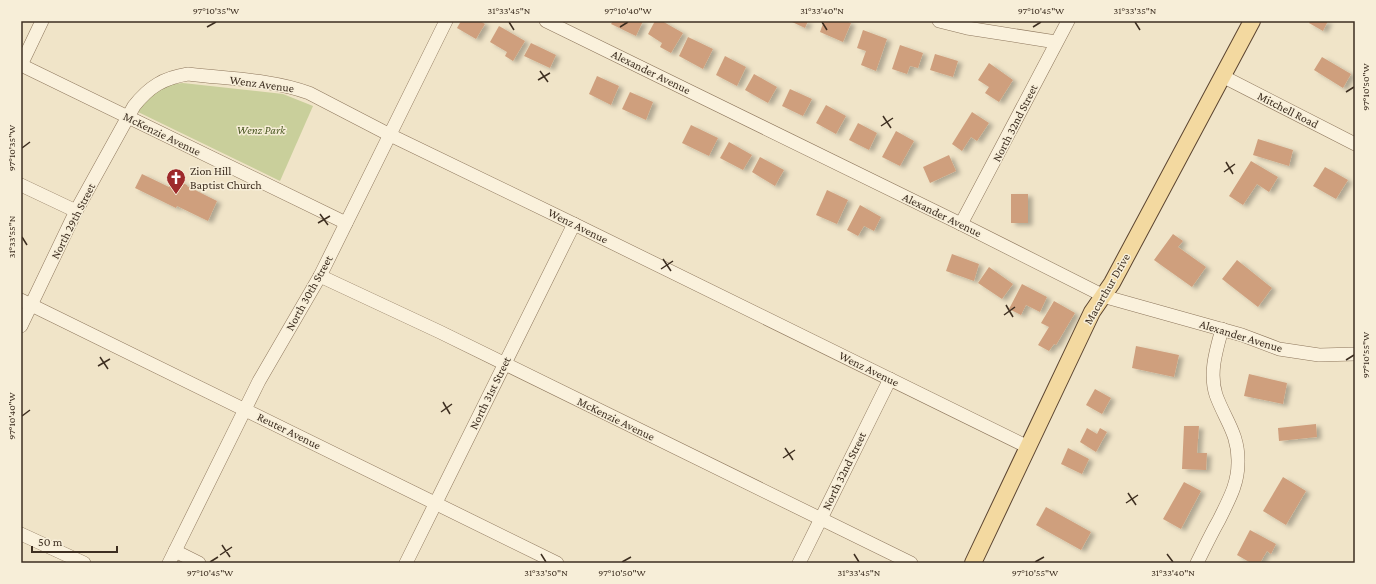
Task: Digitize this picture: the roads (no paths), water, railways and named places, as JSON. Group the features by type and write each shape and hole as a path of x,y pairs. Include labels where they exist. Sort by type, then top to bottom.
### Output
{"main road":[{"name":"Macarthur Drive","path":"973,563 1092,312 1112,283 1252,21"}],"street":[{"path":"21,65 42,21"},
{"name":"North 30th Street","path":"169,563 259,382 320,276 446,21"},
{"name":"Alexander Avenue","path":"546,21 962,224 1103,295 1242,335 1279,349 1302,354 1355,354"},
{"path":"939,21 966,28 1056,42"},
{"name":"North 32nd Street","path":"962,224 1068,21"},
{"name":"McKenzie Avenue","path":"21,65 346,223"},
{"name":"Wenz Avenue","path":"128,118 138,101 152,87 175,76 188,74 278,84 309,93 390,135 1028,447"},
{"name":"Mitchell Road","path":"1222,76 1355,144"},
{"name":"North 29th Street","path":"21,326 27,302 128,118"},
{"path":"21,185 76,212"},
{"name":"North 31st Street","path":"406,563 574,224"},
{"name":"McKenzie Avenue","path":"320,276 504,364 911,563"},
{"name":"Reuter Avenue","path":"27,302 557,563"},
{"path":"1197,563 1233,492 1237,479 1238,450 1233,431 1216,393 1214,382 1214,359 1222,329"},
{"name":"North 32nd Street","path":"799,563 890,379"},
{"path":"21,534 84,563"},
{"path":"175,551 199,563"}],"place":[{"name":"Zion Hill Baptist Church","path":"176,195"}],"park label":[{"name":"Wenz Park","path":"261,130"}]}
